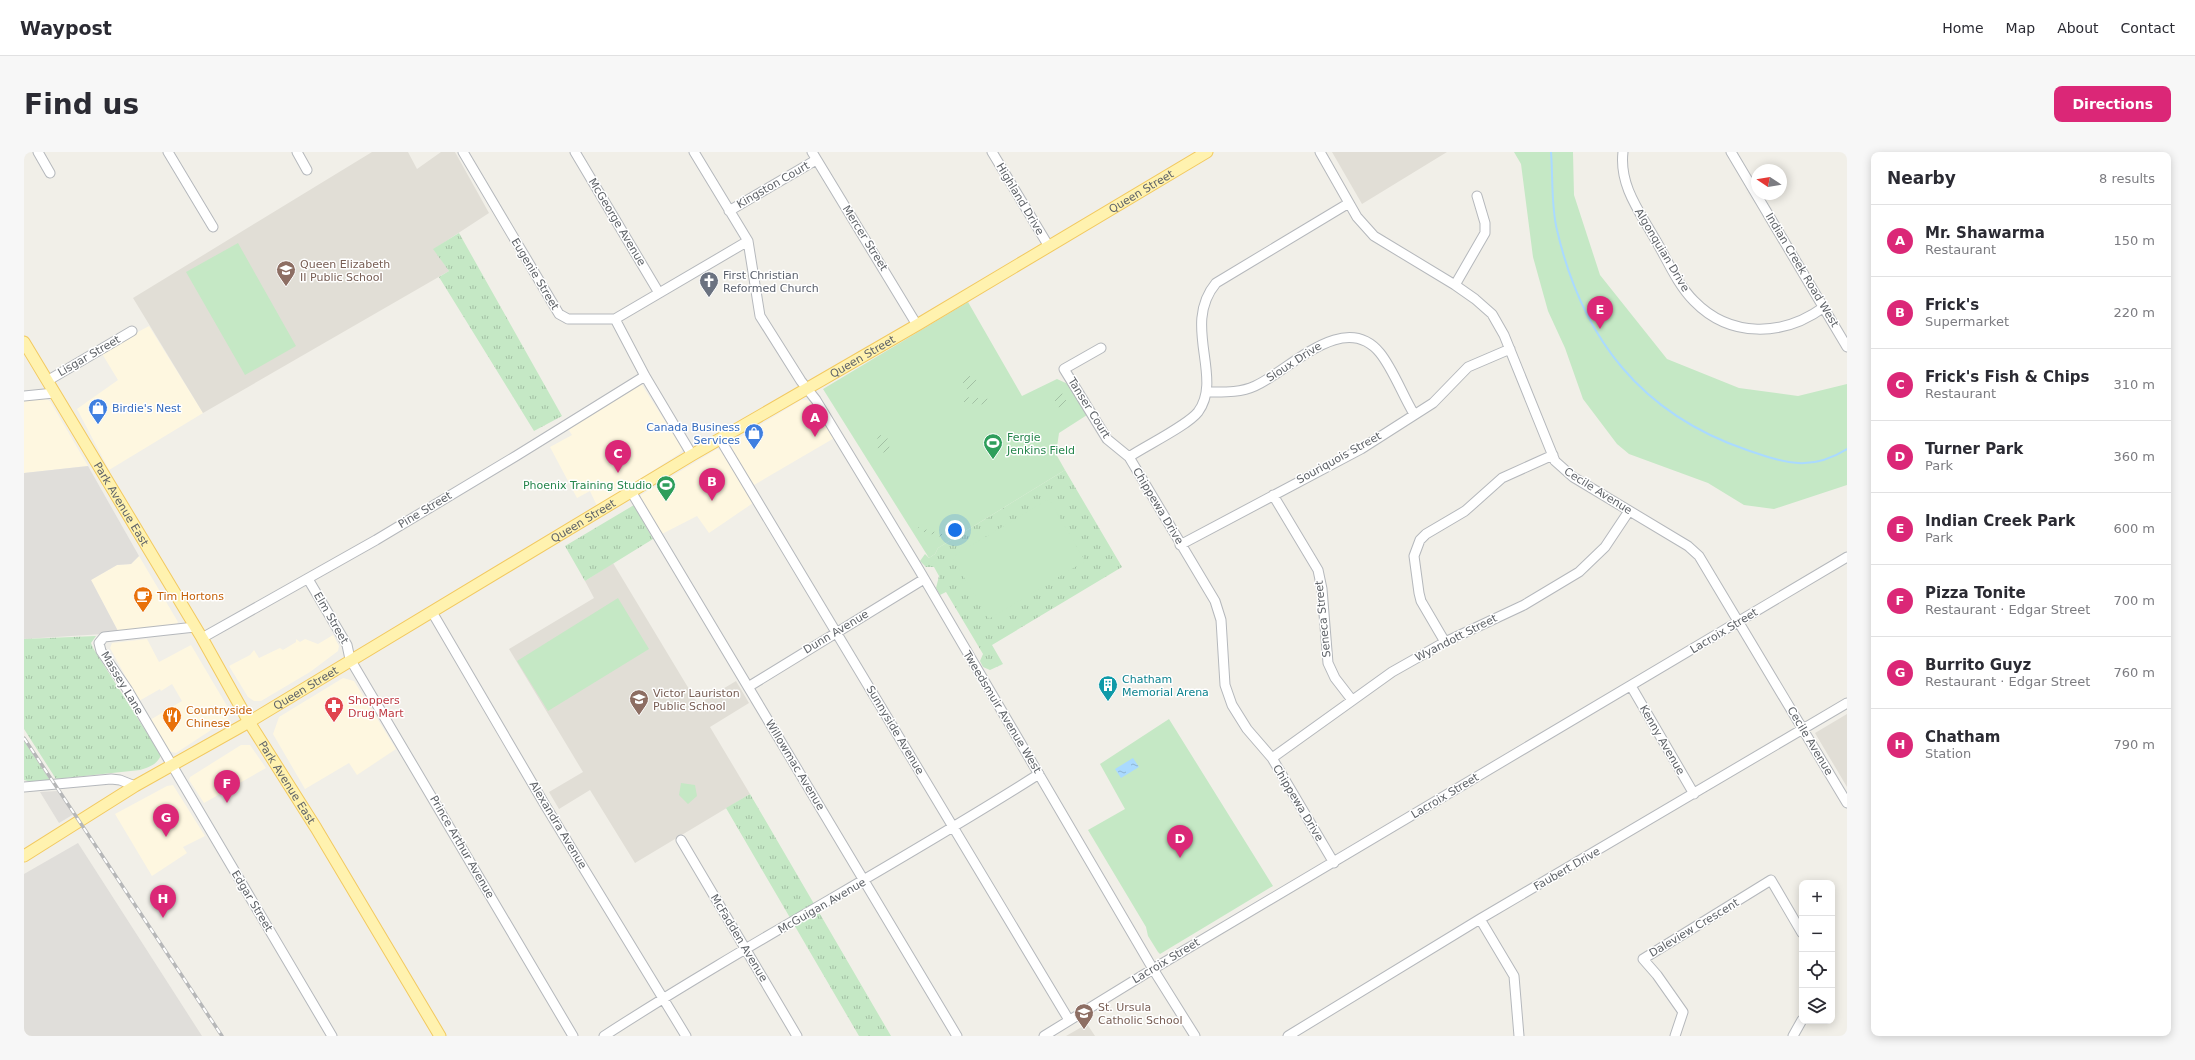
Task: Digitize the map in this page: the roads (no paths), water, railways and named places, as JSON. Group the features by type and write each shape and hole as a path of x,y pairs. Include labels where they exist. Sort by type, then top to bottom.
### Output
{"main road":[{"name":"Queen Street","path":"25,852 135,786 172,767 249,722 350,659 632,493 692,455 917,325 1048,245 1207,152"},
{"name":"Park Avenue East","path":"24,342 202,638 249,722 316,828 440,1036"}],"street":[{"path":"38,152 50,173"},
{"path":"168,152 213,227"},
{"path":"297,152 307,170"},
{"name":"Eugenie Street","path":"463,152 559,314 568,319 615,319"},
{"name":"McGeorge Avenue","path":"575,152 659,293"},
{"path":"692,455 645,376 615,319 748,241 694,152"},
{"name":"Highland Drive","path":"992,152 1048,245"},
{"name":"Cecile Avenue","path":"1320,152 1349,203 1367,229 1380,241 1475,298 1492,314 1510,349 1555,461 1566,472 1694,550 1739,622 1847,803"},
{"name":"Algonquian Drive","path":"1624,152 1624,176 1632,199 1686,292 1708,313 1735,326 1767,330 1783,327 1800,321 1824,306"},
{"name":"Indian Creek Road West","path":"1731,152 1847,346"},
{"name":"Kingston Court","path":"729,211 814,156"},
{"name":"Mercer Street","path":"814,156 917,325"},
{"path":"1455,285 1485,233 1485,223 1477,196"},
{"path":"1207,392 1201,319 1204,301 1211,289 1222,279 1349,203"},
{"name":"Tweedsmuir Avenue West","path":"748,241 760,316 807,389 924,579 1040,774 1153,969 1195,1036"},
{"name":"Lisgar Street","path":"47,381 132,331"},
{"name":"Sioux Drive","path":"1207,392 1240,391 1253,387 1266,381 1322,344 1334,339 1355,338 1367,342 1380,353 1414,414"},
{"name":"Tanser Court","path":"1101,348 1064,369 1075,384 1108,439 1129,457"},
{"name":"Souriquois Street","path":"1180,545 1360,449 1433,402 1468,367 1510,349"},
{"name":"Pine Street","path":"202,638 308,579 516,456 645,376"},
{"name":"Chippewa Drive","path":"1207,392 1201,406 1191,418 1129,457 1218,610 1221,620 1225,685 1232,705 1247,728 1272,758 1334,863"},
{"path":"24,396 54,393"},
{"name":"Sunnyside Avenue","path":"720,439 1070,1020"},
{"path":"1445,642 1421,601 1419,593 1414,556 1420,540 1426,534 1465,510 1502,478 1553,455"},
{"name":"Willowmac Avenue","path":"632,493 957,1036"},
{"name":"Seneca Street","path":"1273,495 1318,570 1322,589 1328,662 1335,678 1352,700"},
{"name":"Wyandott Street","path":"1272,758 1392,672 1445,642 1524,605 1579,572 1606,546 1629,511"},
{"name":"Lacroix Street","path":"1044,1036 1153,969 1334,863 1847,557"},
{"name":"Elm Street","path":"308,579 347,645 350,659"},
{"name":"Dunn Avenue","path":"748,687 924,579"},
{"name":"Alexandra Avenue","path":"432,612 545,805 686,1036"},
{"name":"Massey Lane","path":"172,767 127,689 102,651 100,643 104,637 195,627"},
{"name":"Prince Arthur Avenue","path":"350,659 573,1036"},
{"name":"Kenny Avenue","path":"1631,686 1694,794"},
{"name":"Faubert Drive","path":"1288,1036 1480,919 1847,703"},
{"name":"Edgar Street","path":"172,767 332,1036"},
{"name":"McGuigan Avenue","path":"604,1036 662,998 865,881 1040,774"},
{"path":"24,786 111,779 120,780 135,786"},
{"name":"McFadden Avenue","path":"681,840 797,1036"},
{"name":"Daleview Crescent","path":"1675,1036 1683,1012 1644,959 1771,880 1799,927"},
{"path":"1480,919 1514,976 1519,1036"},
{"path":"1793,1036 1800,1024"}],"water":[{"path":"1133,758 1139,767 1121,778 1115,769"}],"waterway":[{"path":"1551,152 1555,221 1568,269 1582,305 1600,338 1622,367 1647,393 1676,416 1709,435 1773,459 1797,463 1809,463 1821,461 1847,449"}],"railway":[{"path":"24,738 222,1036"}],"place":[{"name":"Queen Elizabeth II Public School","path":"286,287"},
{"name":"First Christian Reformed Church","path":"709,298"},
{"name":"Indian Creek Park","path":"1600,329"},
{"name":"Birdie's Nest","path":"98,425"},
{"name":"Mr. Shawarma","path":"815,437"},
{"name":"Canada Business Services","path":"754,450"},
{"name":"Fergie Jenkins Field","path":"993,460"},
{"name":"Frick's Fish & Chips","path":"618,473"},
{"name":"Frick's","path":"712,501"},
{"name":"Phoenix Training Studio","path":"666,502"},
{"name":"Tim Hortons","path":"143,613"},
{"name":"Chatham Memorial Arena","path":"1108,702"},
{"name":"Victor Lauriston Public School","path":"639,716"},
{"name":"Shoppers Drug Mart","path":"334,723"},
{"name":"Countryside Chinese","path":"172,733"},
{"name":"Pizza Tonite","path":"227,803"},
{"name":"Burrito Guyz","path":"166,837"},
{"name":"Turner Park","path":"1180,858"},
{"name":"Chatham","path":"163,918"},
{"name":"St. Ursula Catholic School","path":"1084,1030"}]}
